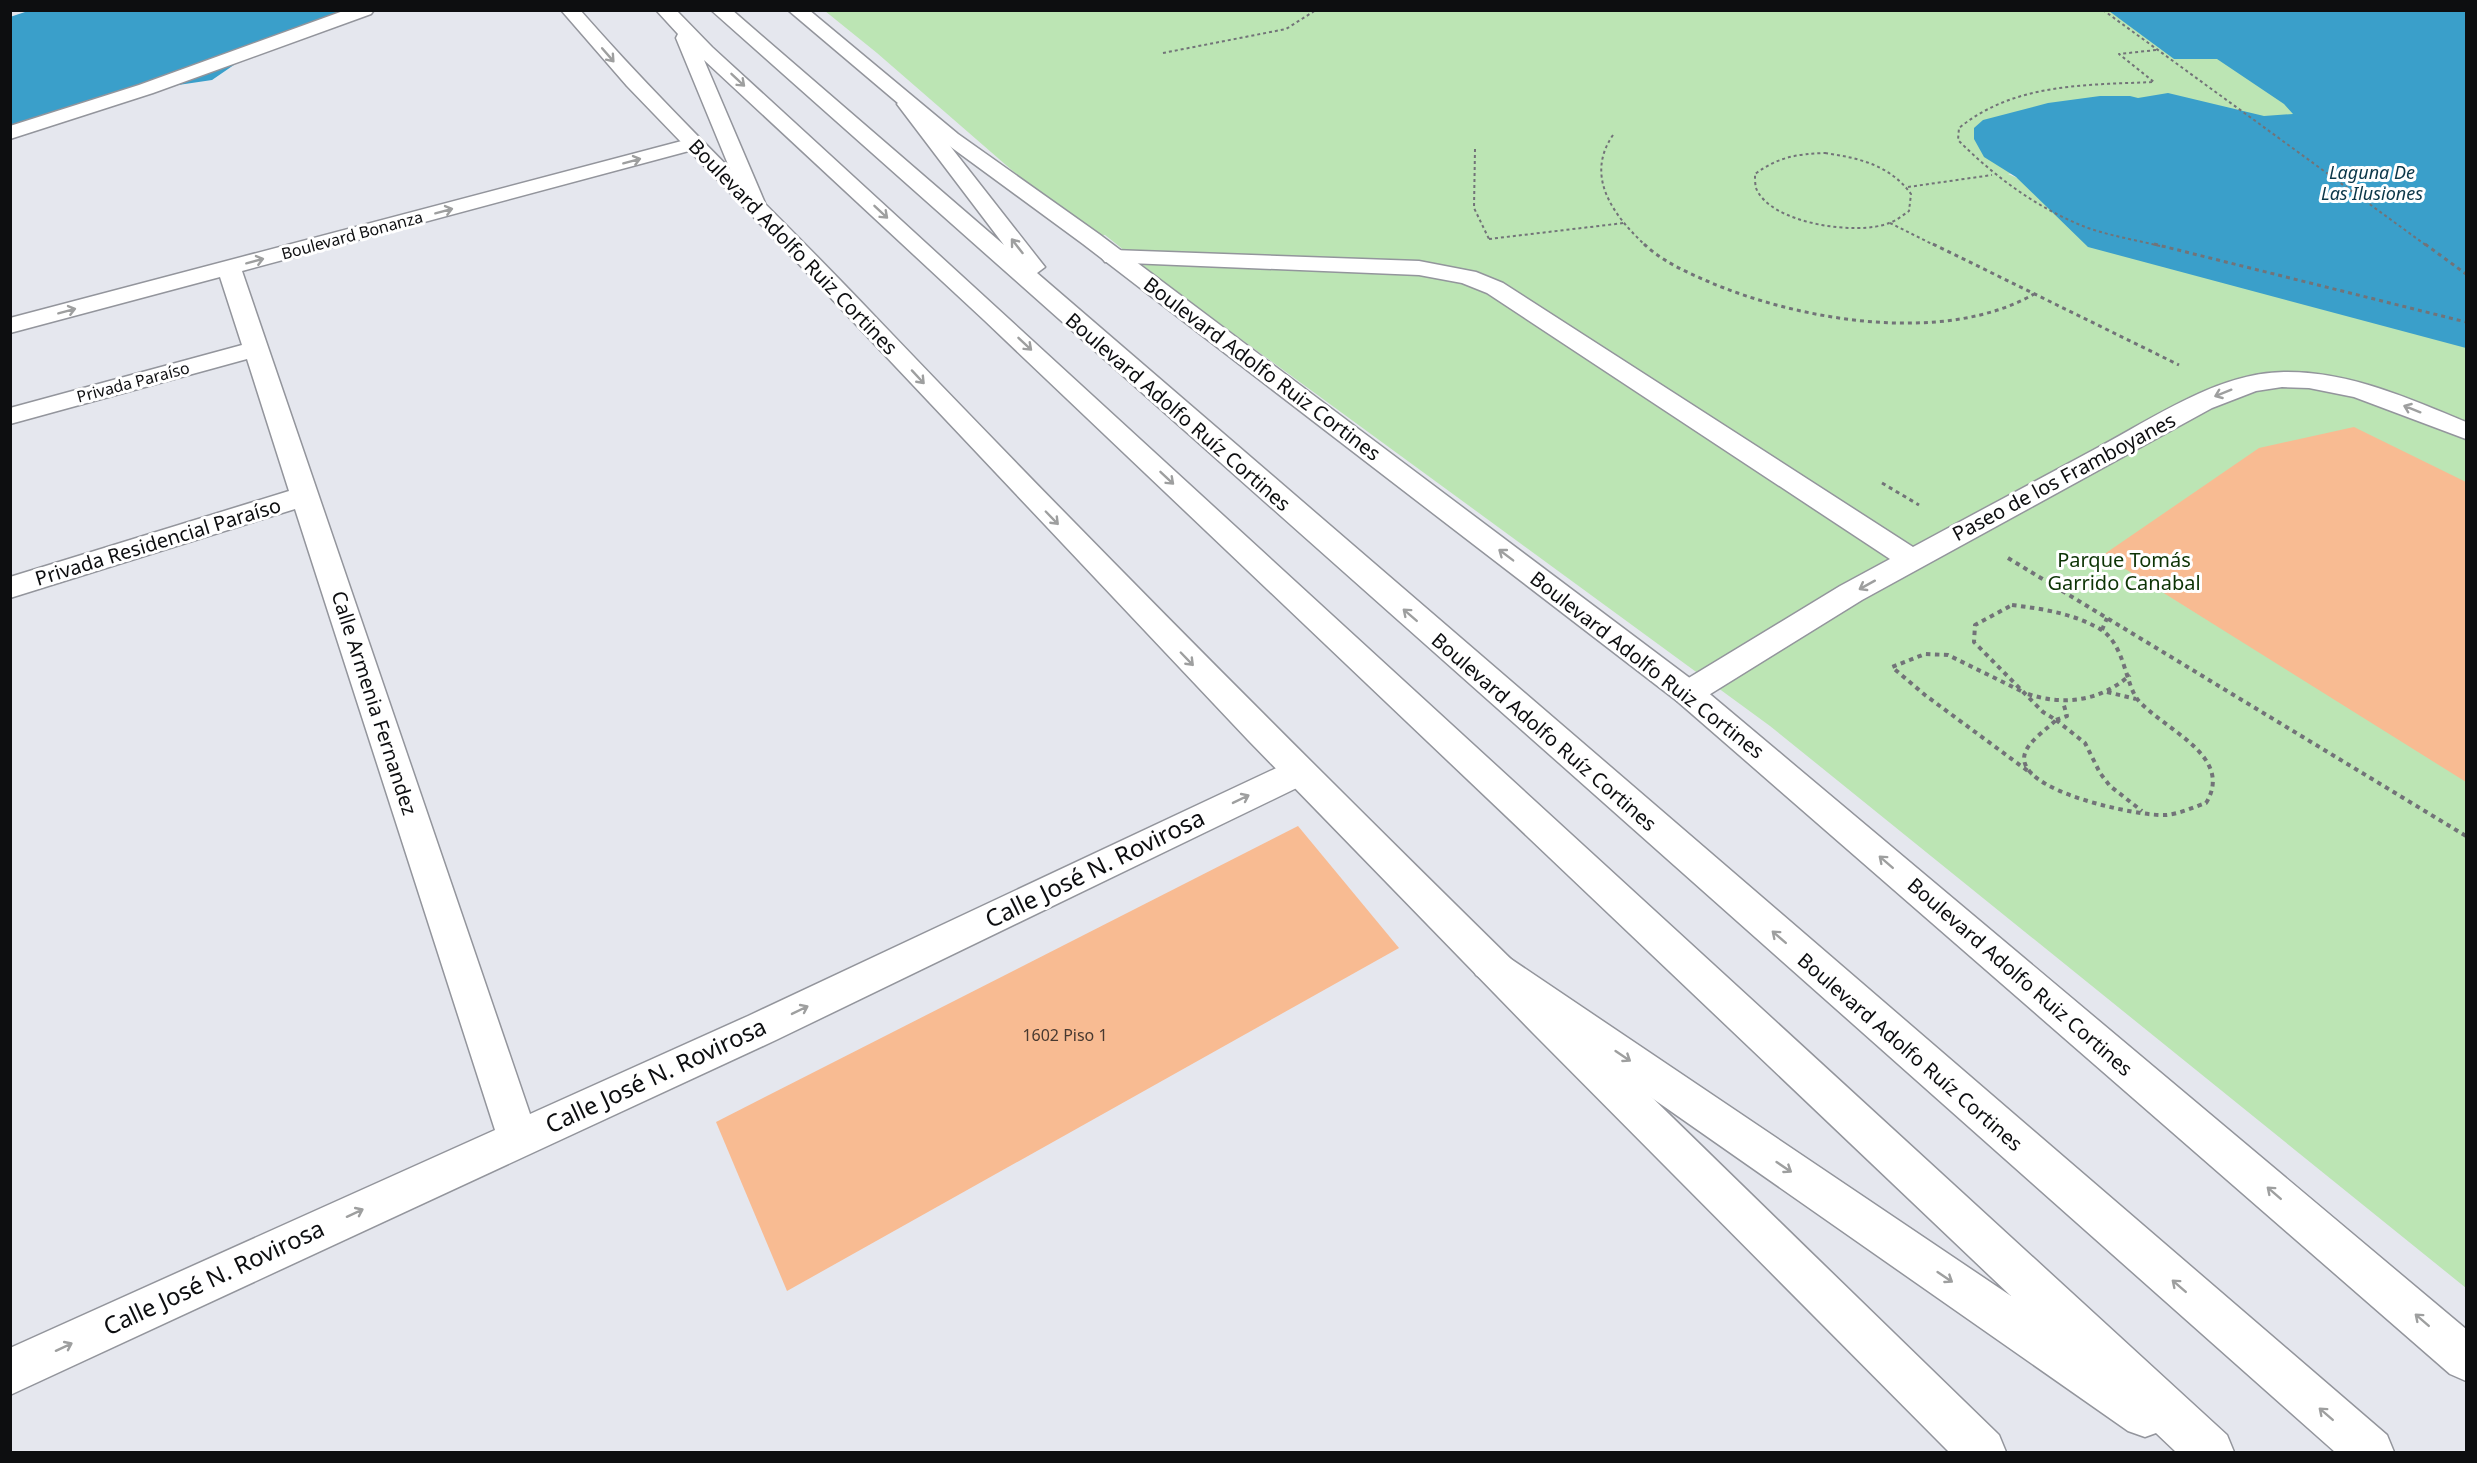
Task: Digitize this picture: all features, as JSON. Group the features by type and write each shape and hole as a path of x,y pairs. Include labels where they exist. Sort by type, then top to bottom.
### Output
{"main road":[{"path":"10,133 146,89 365,10"},
{"name":"Boulevard Adolfo Ruiz Cortines","path":"570,10 612,61 754,203 979,443 1297,772 1982,1452"},
{"name":"Boulevard Adolfo Ruíz Cortines","path":"720,10 2370,1452"},
{"name":"Boulevard Adolfo Ruiz Cortines","path":"797,10 908,104 1688,693 2466,1358"},
{"path":"673,18 754,203"},
{"path":"673,18 2211,1452"},
{"path":"908,104 1078,325"},
{"name":"Boulevard Bonanza","path":"10,326 693,144"},
{"path":"1113,257 1419,268 1468,277 1495,288 1912,560"},
{"name":"Calle Armenia Fernandez","path":"229,268 518,1139"},
{"name":"Privada Paraíso","path":"10,416 255,349"},
{"name":"Paseo de los Framboyanes","path":"1688,693 1851,593 2203,402 2231,390 2255,383 2282,380 2307,380 2336,384 2389,400 2466,431"},
{"name":"Privada Residencial Paraíso","path":"10,588 305,496"},
{"name":"Calle José N. Rovirosa","path":"10,1371 762,1028 1297,772"},
{"path":"1489,964 2202,1452"}],"path":[{"path":"1163,53 1286,29 1317,10"},
{"path":"2103,10 2466,274"},
{"path":"2156,50 2119,54 2154,82 2060,87 1983,109 1959,128 1958,140 1992,175 2031,201 2089,228 2466,322"},
{"path":"1613,135 1606,144 1599,169 1606,198 1647,247 1664,260 1712,283 1767,303 1818,314 1900,324 1974,315 2026,300 2034,294"},
{"path":"1799,153 1827,153 1857,158 1882,167 1908,188 1913,200 1910,211 1890,223 1849,228 1818,224 1789,215 1760,195 1754,180 1755,174 1766,162 1799,153"},
{"path":"1908,188 1992,175"},
{"path":"1490,239 1625,223"},
{"path":"1890,223 2231,390"},
{"path":"1964,531 2466,836"},
{"path":"2137,699 2130,675 2119,652 2102,630 2055,610 2012,605 1975,625 1974,642 2043,712 2074,730 2091,750 2096,768 2118,795 2142,811"},
{"path":"2102,630 2107,618"},
{"path":"2107,692 2137,699 2205,757 2214,777 2214,790 2206,804 2166,815 2108,808 2073,798 2033,775 1925,695 1892,667 1925,654 1948,655 2045,701 2063,702 2107,692 2123,683 2130,675"},
{"path":"2033,775 2024,760 2025,751 2056,720 2067,716 2063,702"}],"green space":[{"name":"Parque Tomás Garrido Canabal","path":"825,11 2132,11 2245,66 2311,112 2008,174 2062,197 2466,307 2466,1288 1770,726 1170,287 1105,235 1091,239 877,53"}],"water":[{"path":"31,10 341,11 247,56 212,80 131,92 11,127 10,17"},
{"name":"Laguna De Las Ilusiones","path":"2109,11 2466,11 2466,348 2088,247 2016,177 1984,157 1974,139 1974,128 1983,120 2048,103 2100,96 2138,98 2168,93 2264,116 2293,114 2284,104 2217,59 2174,59"}],"building":[{"path":"2354,427 2466,482 2466,782 2103,555 2259,448"},
{"path":"1298,826 1399,948 787,1291 716,1122"}]}
